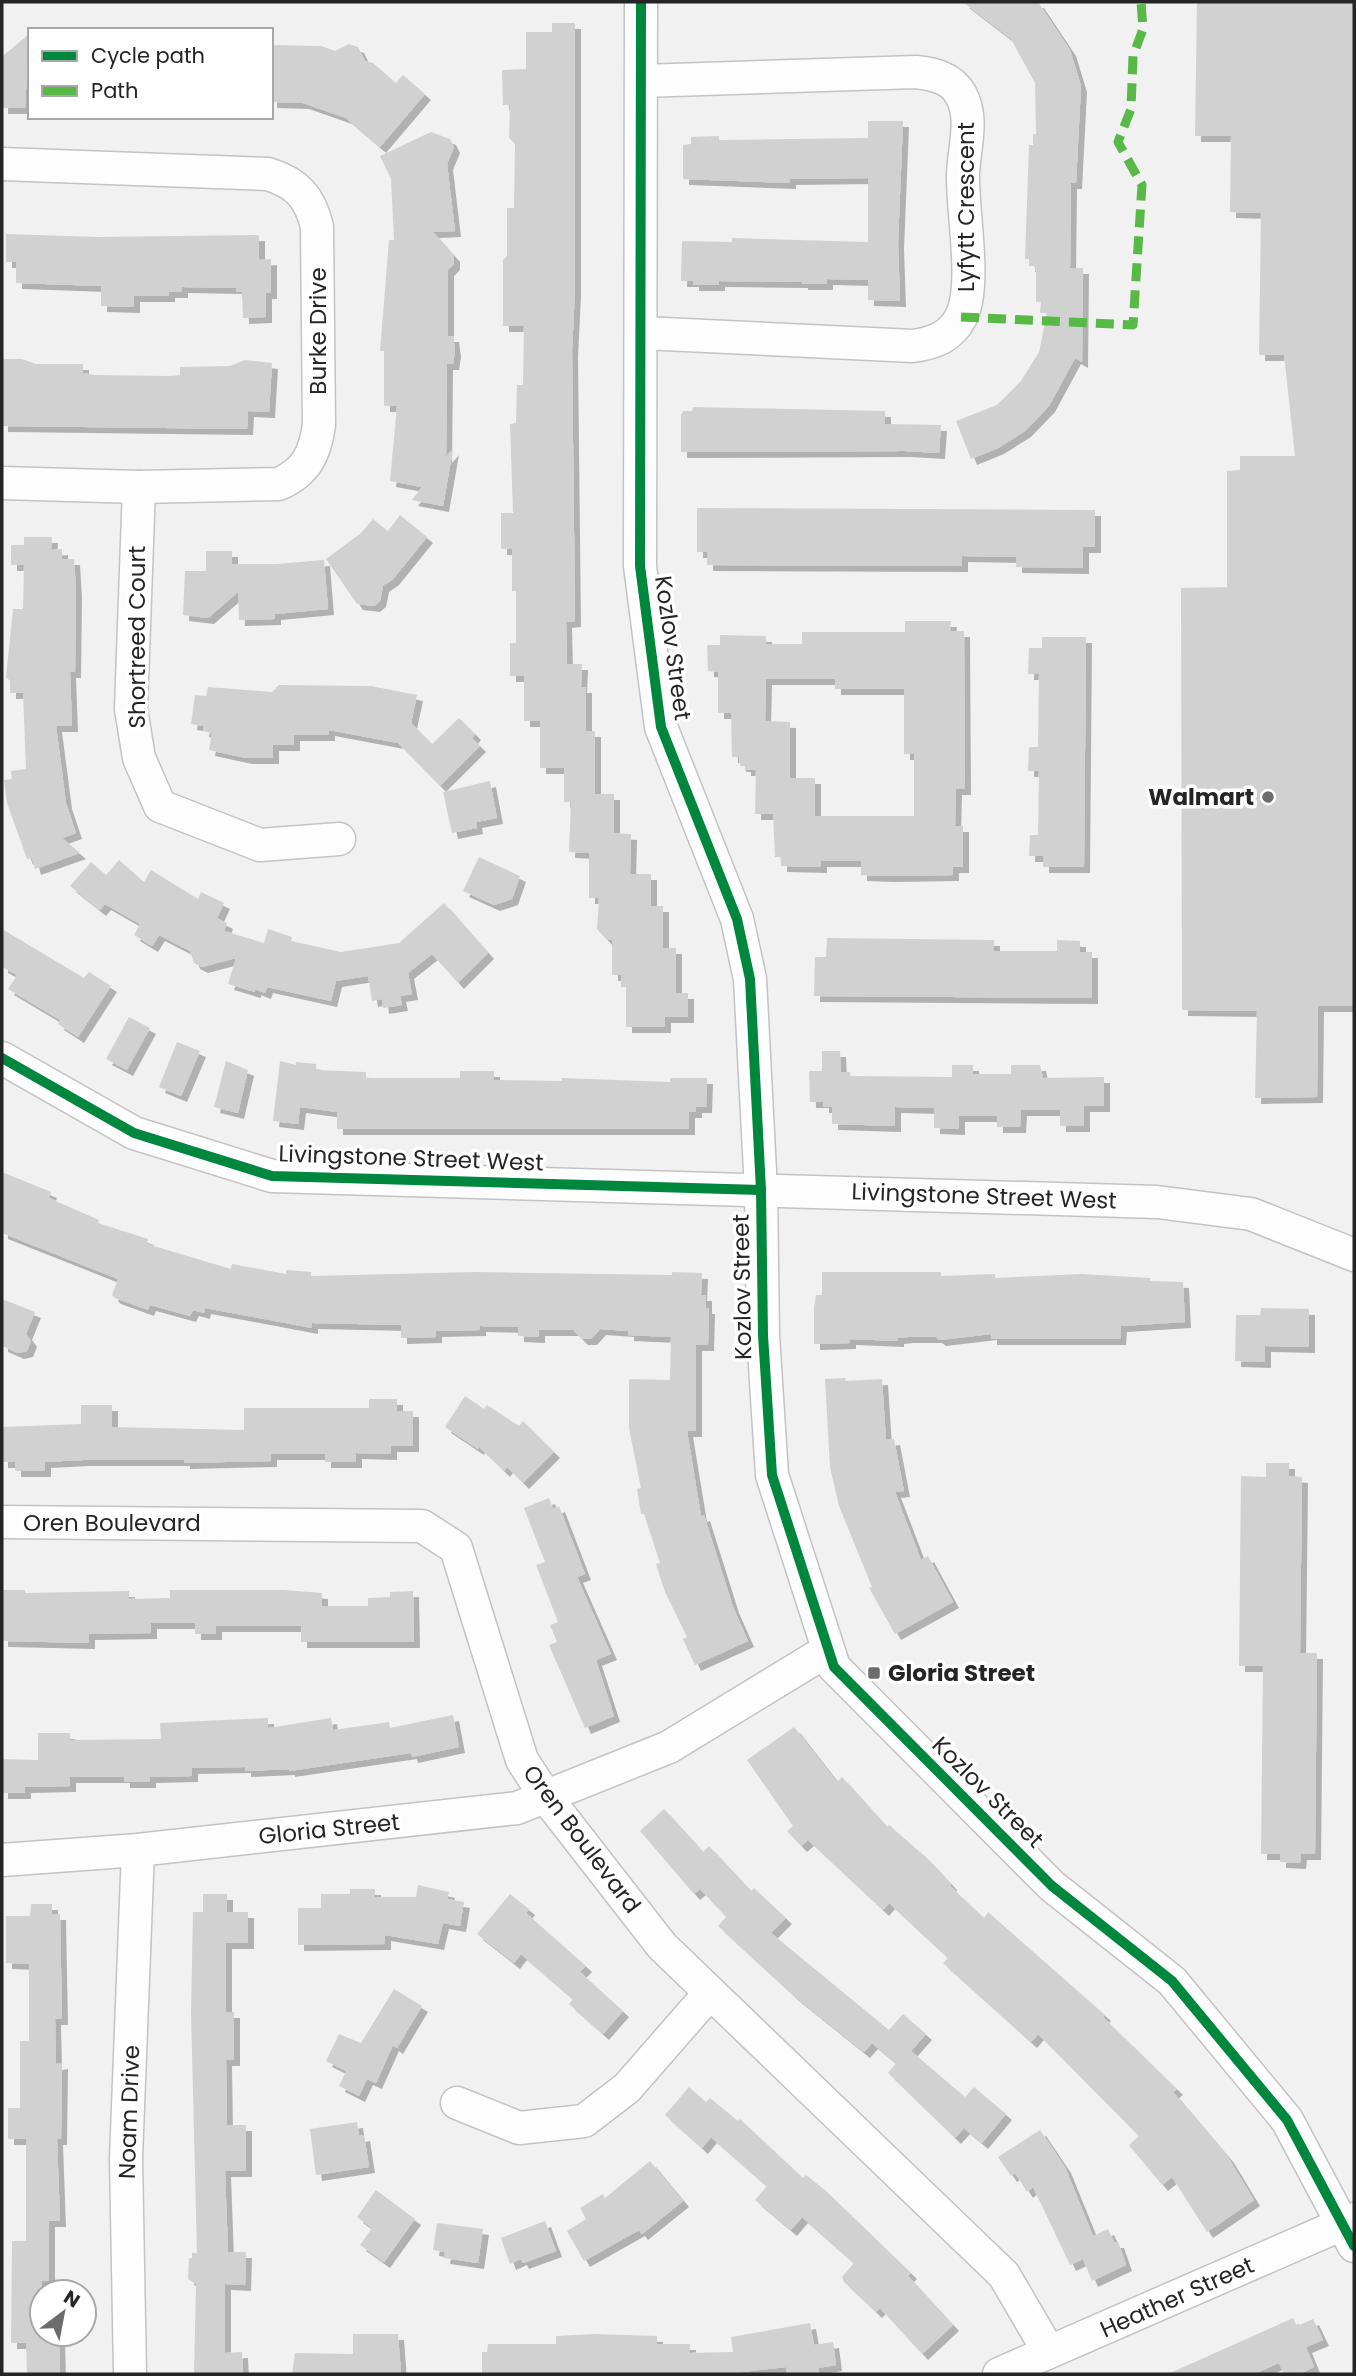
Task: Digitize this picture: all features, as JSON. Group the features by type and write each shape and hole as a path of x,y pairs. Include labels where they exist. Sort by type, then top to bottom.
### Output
{"street":[{"name":"Kozlov Street","path":"641,2 643,333 640,566 662,727 740,931 750,979 761,1191 763,1335 772,1475 834,1667 1052,1886 1172,1981 1287,2120 1351,2230"},
{"name":"Lyfytt Crescent","path":"642,81 916,72 934,74 950,82 962,95 968,129 963,174 968,285 961,317 944,337 913,346 643,333"},
{"name":"Burke Drive","path":"2,164 268,174 300,189 313,209 317,227 319,425 316,444 307,464 298,476 279,484 139,487 2,483"},
{"name":"Shortreed Court","path":"139,487 131,709 139,758 160,806 260,845 339,839"},
{"name":"Livingstone Street West","path":"2,1058 134,1133 272,1176 1157,1202 1251,1214 1354,1255"},
{"name":"Oren Boulevard","path":"2,1522 422,1526 456,1548 522,1760 546,1797 662,1946 1004,2275 1049,2352"},
{"name":"Gloria Street","path":"2,1860 138,1850 517,1808 669,1747 828,1650"},
{"name":"Noam Drive","path":"130,2374 126,2158 138,1850"},
{"path":"457,2103 519,2128 584,2121 626,2088 709,1993"},
{"name":"Heather Street","path":"999,2374 1351,2230"}],"building":[{"path":"963,2 1038,2 1070,50 1081,86 1076,183 1071,183 1070,268 1083,268 1082,362 1075,358 1049,406 1025,431 998,448 971,459 956,421 997,405 1021,381 1039,352 1047,313 1040,313 1041,302 1036,302 1036,271 1034,266 1029,266 1029,259 1025,259 1029,145 1033,145 1033,134 1036,134 1035,83 1011,39"},
{"name":"Walmart","path":"1197,2 1354,2 1354,1006 1318,1006 1317,1097 1255,1098 1257,1011 1182,1010 1181,588 1227,587 1227,471 1240,470 1240,456 1295,456 1284,355 1259,355 1261,213 1230,212 1231,136 1195,136"},
{"path":"552,23 575,23 575,290 572,351 575,621 566,622 567,664 582,664 581,687 586,687 586,731 595,731 595,794 614,794 614,833 631,834 630,874 651,874 651,906 663,906 663,948 676,948 676,993 688,993 688,1017 665,1017 665,1027 626,1027 626,987 621,987 621,975 612,975 612,940 607,940 597,929 599,898 589,898 589,853 569,852 571,802 564,802 564,768 540,768 540,721 524,721 524,676 510,676 510,643 516,643 516,591 512,591 512,549 501,549 501,513 513,513 510,424 516,423 517,385 523,385 524,326 503,326 503,260 507,256 507,208 514,208 515,144 509,138 510,105 503,105 502,70 526,69 526,32 552,32"},
{"path":"28,35 28,89 25,108 2,108 3,56"},
{"path":"349,44 358,47 365,61 373,63 396,83 403,75 425,94 380,147 346,118 303,103 273,102 273,45 321,46 335,51"},
{"path":"868,121 903,121 898,243 900,301 868,300 868,280 827,279 827,284 719,281 719,285 693,285 693,281 681,281 682,241 732,242 732,238 868,242 868,178 790,179 790,183 683,179 683,145 691,144 691,137 719,136 719,140 868,138"},
{"path":"431,132 450,139 454,147 447,164 455,231 433,232 454,256 454,264 448,270 448,336 453,336 455,351 453,364 447,364 446,457 453,449 443,506 412,500 422,487 390,481 397,406 384,406 384,351 380,351 389,240 394,240 391,179 380,156"},
{"path":"6,234 98,237 259,235 259,260 271,259 271,293 266,293 266,317 243,318 242,292 236,292 236,288 182,287 182,292 169,292 169,296 134,296 134,307 101,306 101,286 16,283 16,262 6,262"},
{"path":"2,359 22,359 36,364 83,364 83,373 94,375 171,376 180,375 180,367 230,366 245,360 272,363 269,412 248,411 247,429 2,426"},
{"path":"693,407 885,411 885,424 941,425 939,453 681,452 681,415 683,411 692,411"},
{"path":"697,508 1095,510 1095,547 1083,547 1083,568 1016,567 1016,557 962,556 962,566 707,565 707,552 697,552"},
{"path":"400,515 427,537 393,579 383,586 380,601 374,606 357,604 326,559 361,533 373,519 388,531"},
{"path":"24,537 52,537 51,550 62,549 62,559 74,559 76,591 75,672 70,672 72,726 56,726 66,803 76,833 62,838 80,853 35,869 32,858 27,859 7,803 4,780 12,779 11,771 26,769 23,693 10,693 10,681 6,677 13,609 23,609 24,565 11,565 11,545 24,545"},
{"path":"206,551 232,551 232,564 324,560 328,609 275,614 275,619 239,620 238,592 208,618 183,615 185,571 206,571"},
{"path":"905,621 951,621 950,631 964,631 965,789 956,789 955,826 963,826 963,867 953,867 953,875 888,876 861,875 861,861 821,861 821,867 781,866 781,857 775,857 773,814 755,814 756,770 745,770 745,766 740,766 739,757 732,757 731,713 718,713 718,672 708,671 707,645 720,645 720,635 766,636 766,644 802,644 802,632 905,632","holes":["766,679 835,679 835,689 904,689 904,754 914,754 914,816 815,816 815,778 790,778 790,722 765,721"]},
{"path":"1042,637 1086,637 1084,867 1043,867 1043,856 1029,856 1030,835 1038,835 1039,771 1028,771 1029,747 1038,747 1039,674 1028,674 1029,648 1042,648"},
{"path":"279,685 371,686 417,695 411,723 432,744 459,718 475,734 472,738 480,746 440,786 398,743 329,730 329,735 294,735 294,745 273,745 273,758 246,758 209,750 212,733 203,731 204,726 191,724 195,695 206,696 208,687 272,692"},
{"path":"490,781 497,818 476,822 477,828 452,833 443,792"},
{"path":"479,857 520,876 512,899 494,905 463,891"},
{"path":"119,860 144,882 151,870 198,899 201,892 224,903 217,918 227,923 224,931 264,943 268,929 292,937 291,941 341,952 399,943 444,903 488,953 458,983 432,954 408,973 412,994 400,996 402,1005 383,1008 382,999 372,1001 368,976 336,981 331,1001 267,987 265,993 255,989 255,992 228,984 236,958 202,967 194,963 190,951 159,935 152,946 134,935 140,924 105,904 100,910 70,886 91,862 106,875"},
{"path":"2,929 84,978 89,972 111,986 78,1037 58,1024 60,1020 8,989 17,975 2,967"},
{"path":"827,938 994,940 994,951 1057,951 1057,940 1080,941 1080,952 1092,952 1092,998 814,996 815,957 826,957"},
{"path":"129,1017 150,1028 127,1070 106,1059"},
{"path":"177,1042 200,1051 181,1096 159,1087"},
{"path":"822,1051 840,1051 841,1072 850,1072 850,1076 952,1077 952,1065 973,1065 973,1074 1011,1074 1011,1065 1040,1065 1043,1078 1104,1077 1104,1106 1084,1106 1084,1126 1060,1126 1060,1110 1021,1110 1020,1127 997,1127 997,1116 959,1116 959,1129 934,1128 934,1108 895,1107 895,1126 832,1124 832,1107 823,1107 823,1102 810,1102 809,1071 822,1071"},
{"path":"226,1061 248,1070 238,1113 214,1107"},
{"path":"280,1061 296,1065 296,1062 316,1064 316,1070 366,1072 366,1078 460,1078 460,1071 494,1071 494,1080 562,1081 562,1078 670,1082 670,1078 707,1078 706,1107 696,1107 696,1112 689,1112 689,1129 337,1129 337,1112 300,1107 298,1124 273,1121"},
{"path":"2,1172 51,1192 49,1198 99,1220 98,1223 148,1239 147,1244 231,1269 232,1264 286,1274 286,1270 311,1272 311,1276 475,1272 672,1275 672,1272 702,1273 701,1295 706,1295 706,1308 709,1308 708,1345 696,1345 696,1431 687,1431 701,1516 704,1515 733,1607 748,1641 695,1665 683,1639 687,1637 665,1592 656,1564 660,1563 644,1514 641,1514 637,1489 641,1488 629,1428 629,1379 670,1380 671,1337 628,1335 628,1331 600,1329 591,1339 582,1339 573,1330 539,1330 539,1337 518,1336 518,1327 480,1326 480,1330 436,1331 436,1337 401,1338 401,1325 312,1323 312,1328 205,1308 204,1313 193,1310 190,1316 150,1305 148,1310 112,1295 118,1279 2,1233"},
{"path":"822,1272 941,1272 941,1276 995,1274 995,1278 1081,1274 1183,1282 1185,1322 1121,1326 1120,1339 991,1339 991,1334 940,1340 936,1337 908,1337 898,1338 898,1341 850,1339 850,1343 814,1344 814,1308 816,1295 822,1295"},
{"path":"2,1299 35,1312 26,1334 31,1341 27,1351 18,1353 2,1346"},
{"path":"1261,1308 1309,1309 1309,1347 1265,1346 1265,1362 1235,1361 1236,1315 1260,1315"},
{"path":"845,1378 846,1381 882,1379 886,1440 894,1439 904,1491 895,1492 921,1560 928,1556 953,1602 895,1634 869,1588 872,1587 839,1506 830,1467 825,1379"},
{"path":"465,1396 484,1409 487,1405 519,1426 523,1421 554,1452 523,1483 507,1467 504,1471 479,1447 478,1449 445,1427"},
{"path":"369,1399 397,1399 397,1411 413,1411 413,1446 391,1446 391,1454 356,1453 356,1462 325,1462 325,1454 271,1454 271,1461 45,1462 45,1471 15,1471 15,1462 2,1462 2,1427 81,1424 81,1405 112,1405 112,1427 244,1430 244,1408 369,1408"},
{"path":"1266,1463 1289,1463 1289,1476 1302,1477 1300,1653 1317,1653 1315,1854 1301,1854 1300,1863 1280,1862 1280,1854 1261,1854 1263,1666 1239,1666 1241,1476 1266,1477"},
{"path":"549,1498 553,1509 559,1506 585,1574 577,1577 611,1654 596,1660 614,1716 585,1728 549,1645 557,1642 550,1625 558,1622 536,1565 545,1562 524,1508"},
{"path":"2,1590 25,1590 25,1593 129,1591 129,1599 170,1598 170,1590 284,1590 322,1593 322,1606 368,1606 368,1598 390,1597 390,1592 413,1591 414,1642 301,1642 301,1626 216,1626 216,1634 195,1634 195,1623 151,1623 151,1633 89,1634 89,1643 2,1641"},
{"path":"453,1715 459,1747 412,1757 411,1753 289,1771 245,1771 245,1767 192,1768 192,1776 150,1777 150,1782 124,1782 124,1777 70,1777 70,1786 25,1787 25,1793 2,1793 2,1759 38,1760 38,1733 70,1733 70,1740 161,1739 160,1723 268,1718 268,1728 331,1718 333,1730 389,1722 390,1728"},
{"path":"794,1727 837,1782 842,1777 887,1827 889,1825 928,1859 950,1886 984,1918 988,1912 1105,2015 1103,2017 1177,2089 1173,2092 1228,2157 1254,2200 1207,2232 1172,2177 1162,2185 1129,2145 1139,2136 1038,2034 1031,2042 943,1963 948,1958 889,1903 883,1910 808,1840 801,1846 787,1831 793,1826 747,1760"},
{"path":"664,1809 703,1852 709,1846 751,1891 754,1888 786,1918 771,1933 889,2030 903,2014 926,2034 911,2051 965,2097 974,2087 1006,2114 982,2143 964,2128 955,2138 888,2073 896,2063 872,2043 864,2052 793,1995 718,1926 726,1917 700,1889 694,1894 640,1831"},
{"path":"418,1885 449,1892 447,1899 464,1902 460,1926 443,1923 438,1944 385,1935 385,1944 298,1945 298,1908 321,1908 321,1894 350,1894 350,1889 375,1889 375,1897 416,1897"},
{"path":"203,1894 227,1894 227,1912 248,1912 248,1943 226,1943 226,2012 234,2012 234,2060 226,2060 227,2125 246,2125 246,2171 225,2171 228,2252 246,2252 245,2285 225,2284 225,2353 242,2352 243,2374 194,2373 196,2284 188,2279 189,2258 192,2258 192,2253 197,2253 191,2012 193,1912 203,1912"},
{"path":"510,1894 529,1909 526,1913 586,1966 580,1972 623,2011 603,2034 569,2004 573,1999 521,1954 514,1963 477,1934"},
{"path":"31,1904 52,1904 52,1914 60,1914 62,2019 55,2019 56,2064 62,2063 61,2139 57,2139 60,2221 49,2221 49,2278 28,2278 28,2348 59,2348 60,2374 27,2374 26,2343 11,2343 12,2241 26,2241 26,2139 8,2139 8,2108 20,2108 20,2041 29,2041 29,1964 6,1963 6,1916 30,1916"},
{"path":"394,1989 422,2006 397,2048 393,2045 376,2083 367,2079 359,2096 339,2086 346,2071 326,2061 339,2034 361,2043"},
{"path":"689,2087 706,2102 710,2098 738,2121 740,2119 803,2178 806,2175 825,2190 911,2273 908,2276 953,2325 922,2354 880,2308 876,2312 844,2282 842,2277 854,2263 802,2217 791,2230 755,2200 767,2186 711,2137 702,2148 665,2115"},
{"path":"357,2122 359,2136 364,2135 369,2167 316,2175 310,2129"},
{"path":"1040,2130 1065,2167 1093,2236 1108,2229 1114,2242 1118,2242 1126,2265 1092,2281 1083,2259 1070,2265 1033,2187 1027,2192 1015,2173 1011,2176 998,2157"},
{"path":"650,2161 683,2201 642,2234 639,2230 584,2261 567,2231 586,2219 580,2208 603,2194 605,2198"},
{"path":"376,2190 415,2219 384,2262 360,2245 372,2228 357,2217"},
{"path":"545,2221 556,2251 523,2263 521,2259 510,2264 501,2238"},
{"path":"437,2223 483,2229 478,2263 444,2258 445,2252 433,2250"},
{"path":"1293,2318 1297,2326 1313,2319 1323,2340 1306,2347 1314,2367 1299,2374 1284,2374 1279,2363 1254,2374 1168,2374"},
{"path":"810,2323 814,2345 833,2342 836,2365 818,2368 819,2374 787,2374 786,2367 725,2374 482,2374 482,2352 487,2352 488,2344 556,2344 556,2336 594,2334 657,2336 657,2344 690,2344 690,2353 733,2352 731,2337"},
{"path":"353,2334 398,2334 401,2374 292,2374 295,2353 353,2354"}],"marked path":[{"path":"961,317 1133,325 1142,185 1118,142 1131,109 1133,56 1143,29 1141,2"}],"cycle path":[{"path":"641,2 640,566 661,727 737,919 750,979 761,1190 763,1335 772,1475 834,1667 1052,1886 1172,1981 1287,2120 1354,2246"},
{"path":"2,1058 134,1133 272,1176 761,1190"}],"place":[{"name":"Walmart","path":"1268,797"},
{"name":"Gloria Street","path":"874,1673"}]}
